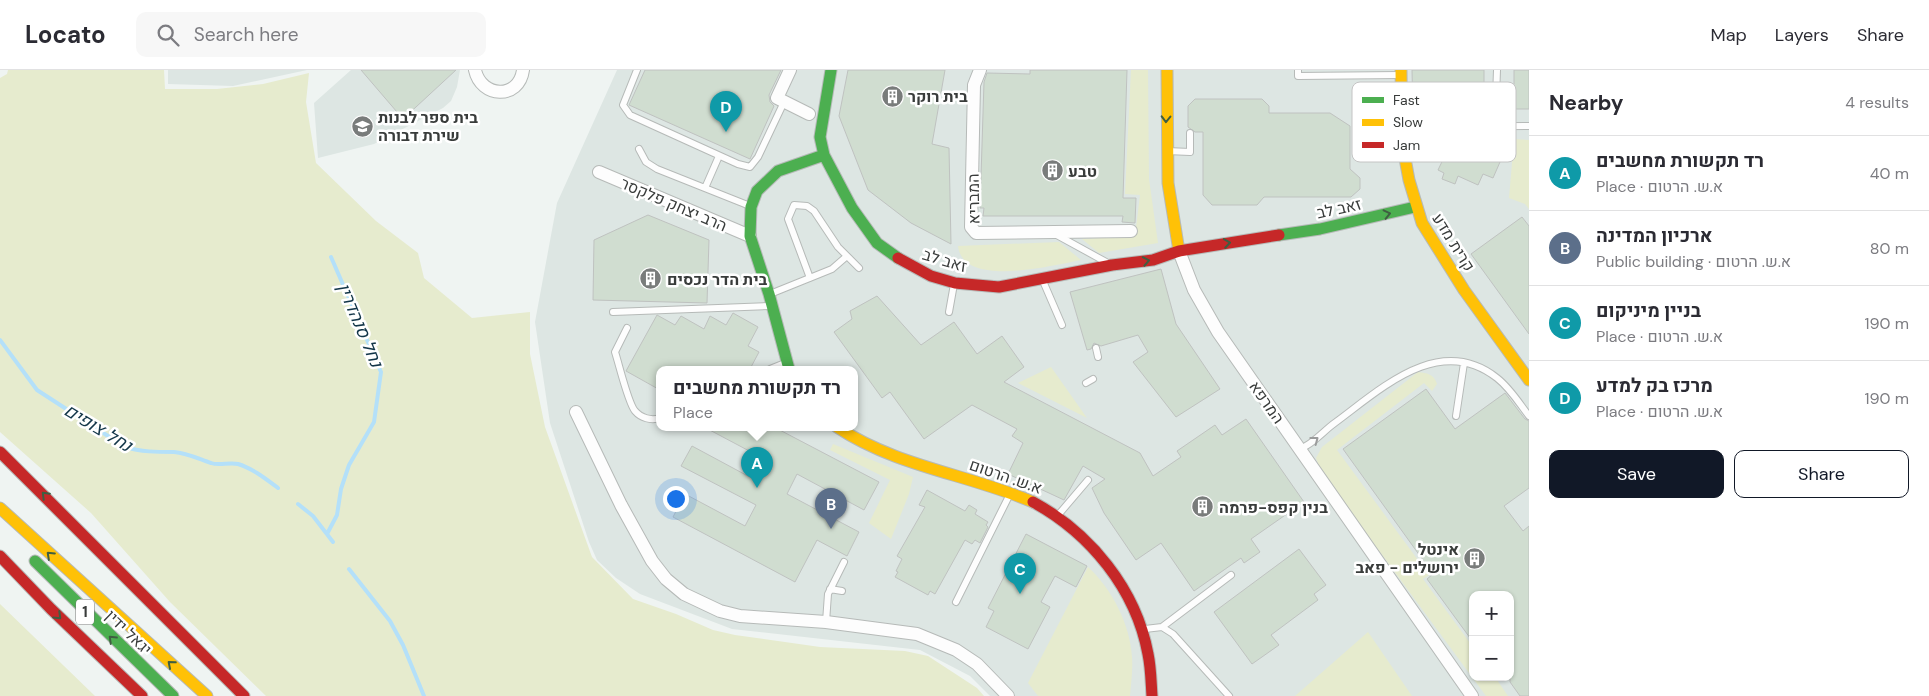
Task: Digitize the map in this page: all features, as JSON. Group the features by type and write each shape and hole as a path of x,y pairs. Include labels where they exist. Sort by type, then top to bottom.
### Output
{"main road":[{"path":"787,366 773,306 750,236 751,207 757,191 778,171 824,155 820,137 830,70"},
{"name":"המרפא","path":"1167,70 1166,151 1169,204 1179,251"},
{"name":"זאב לב","path":"824,155 852,208 878,243 911,267 931,276 955,283 999,287 1112,264 1140,252 1155,249 1179,251 1320,229 1415,207"},
{"name":"קרית מדע","path":"1407,162 1415,207 1422,223 1437,248 1529,380"},
{"name":"א.ש. הרטום","path":"845,431 890,455 1010,492 1058,516 1081,535 1111,570 1127,594 1142,630"},
{"path":"1,457 244,696"},
{"path":"0,508 110,610 207,696"},
{"name":"יגאל ידין","path":"27,552 67,595 174,696"},
{"name":"1","path":"0,556 51,609 142,696"},
{"path":"1142,630 1148,650 1152,696"}],"street":[{"path":"475,70 477,77 487,90 503,93 516,86 523,70"},
{"path":"790,70 777,98 809,114"},
{"name":"המבריא","path":"980,70 974,85 972,229 976,233 1131,231"},
{"name":"הרב יצחק פלקסר","path":"599,172 750,236"},
{"name":"המרפא","path":"1179,251 1194,290 1218,332 1472,696"},
{"path":"576,412 621,505 652,561 666,578 684,594 720,611 740,616 826,622 918,634 956,650 977,664 1008,696"}],"lane":[{"path":"637,70 622,105 630,115 719,156 750,167 758,157 784,102"},
{"path":"1298,70 1298,76 1401,73"},
{"path":"1516,126 1529,126"},
{"path":"1166,151 1190,152 1190,133"},
{"path":"639,148 646,162 657,169 751,207"},
{"path":"705,188 719,156"},
{"path":"810,278 788,220 794,205 807,206 814,212 847,256 859,268"},
{"path":"1051,232 1112,264"},
{"path":"769,294 832,269 847,256"},
{"path":"1042,279 1062,325"},
{"path":"949,312 955,283"},
{"path":"613,312 773,306"},
{"path":"627,328 615,352 634,410 648,418 656,418"},
{"path":"1096,348 1098,356"},
{"path":"1300,449 1313,442 1327,428 1404,374 1417,367 1440,361 1464,363 1487,371 1498,379 1529,416"},
{"path":"1456,416 1464,363"},
{"path":"1058,516 1088,480"},
{"path":"956,602 1010,492"},
{"path":"826,622 828,594 844,562"},
{"path":"1142,630 1162,627 1231,575"},
{"path":"830,589 842,591"},
{"path":"1162,627 1173,634 1229,696"}],"shaded area":[{"path":"168,70 307,70 233,86 168,84"},
{"name":"בית ספר לבנות שירת דבורה","path":"351,70 460,70 457,87 451,101 443,108 374,144 318,158 314,103"},
{"path":"617,70 1529,70 1529,696 990,696 970,676 920,650 732,629 640,594 616,578 597,560 589,542 550,423 535,322 557,203"}],"green space":[{"path":"8,70 164,70 165,89 217,89 263,84 309,73 306,102 316,163 376,221 418,253 424,278 472,318 530,312 530,354 545,427 592,557 633,599 676,614 713,630 735,635 820,647 905,651 928,656 977,688 984,696 266,696 170,602 91,513 0,432 0,78 7,74"},
{"path":"1131,70 1148,70 1149,179 1158,243 1099,253 1082,239 1135,236 1140,195 1125,194"},
{"path":"1516,139 1529,140 1529,209 1525,204 1509,198 1512,162 1516,162"},
{"path":"1059,242 1081,260 1032,269 992,271 976,267 964,259 958,246"},
{"path":"1051,367 1087,418 1018,383"},
{"path":"1418,372 1434,378 1437,384 1432,391 1424,383 1337,450 1429,575 1423,579 1469,642 1469,673 1321,472 1316,458 1322,447"},
{"path":"833,444 913,477 909,494 891,539 869,523 890,480 830,450"},
{"path":"1088,567 1112,596 1128,632 1132,662 1130,696 1038,696 1028,683"},
{"path":"0,604 95,696 0,696"},
{"path":"1368,632 1412,696 1295,696"},
{"path":"1475,681 1498,681 1508,696 1486,696"}],"building":[{"path":"361,70 456,70 403,119"},
{"path":"645,70 781,70 769,95 770,102 774,106 750,159 629,105"},
{"path":"848,70 945,70 932,144 949,148 951,244 911,223 868,190 839,116"},
{"name":"טבע","path":"1030,70 1127,70 1123,198 1136,198 1135,223 1122,222 1123,216 983,216 984,208 980,208 984,82 987,73 1030,74"},
{"path":"1412,70 1484,70 1484,82 1412,82"},
{"path":"1514,70 1529,70 1529,109 1516,109 1516,82 1514,82"},
{"path":"1195,99 1262,99 1269,106 1269,113 1330,113 1350,126 1350,169 1360,178 1360,189 1351,197 1264,197 1257,205 1212,205 1203,195 1203,132 1195,132 1188,127 1188,106"},
{"path":"1442,162 1500,162 1493,178 1483,174 1478,185 1458,176 1455,184 1442,179 1444,173 1438,170"},
{"name":"בית הדר נכסים","path":"648,215 709,240 707,303 593,300 594,240"},
{"path":"1522,217 1529,226 1529,334 1471,254"},
{"path":"1161,269 1176,324 1220,389 1176,417 1133,362 1148,352 1138,335 1101,346 1094,343 1091,349 1087,350 1070,292"},
{"path":"877,296 921,345 954,322 977,354 1002,336 1024,367 1004,382 1140,453 1153,476 1181,457 1177,451 1215,425 1222,435 1246,419 1304,502 1251,539 1260,552 1244,563 1241,558 1194,591 1161,543 1136,560 1104,513 1092,488 1105,479 1083,466 1064,500 1008,474 1023,443 1012,436 1017,429 972,405 924,439 890,392 882,398 834,332 852,319 850,311"},
{"path":"733,313 758,327 748,346 759,352 752,366 656,366 656,388 626,371 657,315 675,325 681,316 704,329 710,316 726,325"},
{"name":"אינטל ירושלים - פאב","path":"1426,389 1455,429 1505,393 1525,419 1529,421 1529,488 1504,506 1523,531 1529,526 1529,696 1520,696 1510,682 1514,681 1514,591 1469,591 1469,637 1427,579 1433,574 1343,449"},
{"path":"712,431 782,431 879,482 864,510 797,474 787,494 859,532 847,556 817,540 795,582 673,517 685,494 745,526 756,505 681,466 692,446 759,482 770,462"},
{"path":"927,490 965,511 969,505 977,510 975,514 988,522 986,525 988,527 980,543 975,540 972,544 965,540 935,594 930,591 928,595 895,577 902,559 897,556 925,507 919,505"},
{"path":"1026,534 1087,566 1076,587 1055,576 1041,602 1050,607 1028,649 986,627 994,611 988,608"},
{"path":"1299,549 1326,585 1314,594 1318,600 1271,635 1279,645 1252,664 1214,612"}],"waterway":[{"name":"נחל סנהדרין","path":"327,534 337,515 341,489 349,465 374,422 381,372 331,257"},
{"name":"נחל צופים","path":"0,340 37,390 125,447 143,451 179,453 214,464 238,464 254,471 278,488"},
{"name":"נחל צופים","path":"298,504 313,516 333,542"},
{"name":"נחל צופים","path":"349,569 390,621 403,645 424,696"}],"traffic: fast":[{"path":"831,70 820,137 824,155 852,208 877,243 898,258"},
{"path":"788,366 769,294 750,236 751,207 757,191 778,171 824,155"},
{"path":"1279,235 1320,229 1415,207"},
{"path":"35,561 173,696"}],"traffic: slow":[{"path":"1167,70 1168,183 1179,251"},
{"path":"1401,70 1401,82"},
{"path":"1406,162 1422,223 1464,290 1529,380"},
{"path":"844,431 860,441 908,461 1008,492 1033,502"},
{"path":"0,508 207,696"}],"traffic: jam":[{"path":"898,258 931,276 955,283 999,287 1112,265 1153,260 1179,251 1279,235"},
{"path":"0,452 244,696"},
{"path":"1033,502 1054,515 1091,547 1107,565 1121,586 1133,607 1142,630 1149,659 1152,696"},
{"path":"0,556 51,609 142,696"}],"place":[{"name":"בית רוקר","path":"892,96"},
{"name":"בית ספר לבנות שירת דבורה","path":"362,126"},
{"name":"מרכז בק למדע","path":"726,132"},
{"name":"טבע","path":"1052,171"},
{"name":"בית הדר נכסים","path":"651,279"},
{"name":"רד תקשורת מחשבים","path":"757,488"},
{"name":"בנין קפס-פרמה","path":"1203,507"},
{"name":"ארכיון המדינה","path":"831,529"},
{"name":"אינטל ירושלים - פאב","path":"1475,558"},
{"name":"בניין מיניקום","path":"1020,594"}]}
